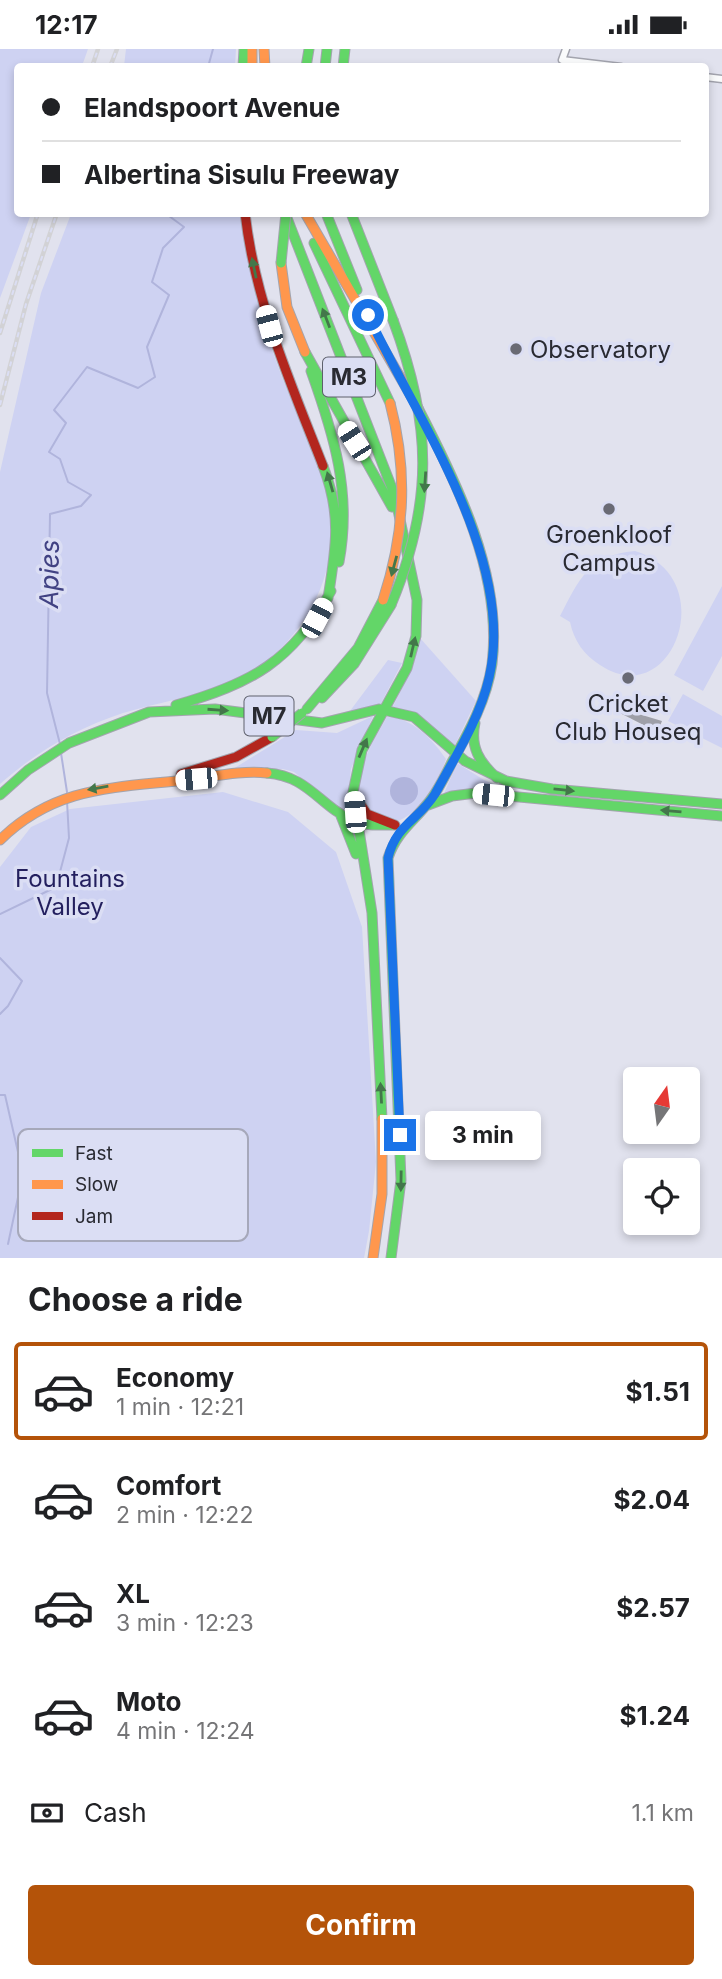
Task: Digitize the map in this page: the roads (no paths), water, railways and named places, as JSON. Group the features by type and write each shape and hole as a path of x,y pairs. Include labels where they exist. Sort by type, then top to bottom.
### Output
{"main road":[{"path":"245,217 248,241 269,326 334,494 338,534 328,598"},
{"path":"0,795 50,755 107,726 222,691 268,671 303,638 328,598 344,534 344,481 336,437 288,307 281,263 285,217"},
{"name":"M3","path":"287,217 395,496 417,600 416,636 407,669 362,750 354,792 357,823"},
{"path":"306,217 390,403 403,464 404,515 387,603"},
{"name":"M3","path":"306,217 440,452 468,517 484,572 494,646 490,675 479,710 428,805"},
{"path":"327,217 340,253 387,356"},
{"path":"140,782 219,764 272,737 304,711 358,648 387,603 415,541 426,471 421,405 411,367 353,217"},
{"path":"304,352 342,423 376,477 407,543"},
{"name":"M7","path":"149,712 215,709 322,723 386,709"},
{"path":"386,709 414,717 456,754 497,778 552,789 722,804"},
{"path":"479,710 472,736 474,748 480,761 497,778"},
{"path":"0,840 29,814 57,799 87,790 140,782 272,771 298,778 341,817 375,827 400,824 428,805 452,796 476,793 722,816"},
{"path":"354,792 367,814 400,824"},
{"path":"341,817 367,880"},
{"path":"357,823 372,913 383,1129 382,1194 373,1258"},
{"path":"391,1258 400,1202 401,1160 388,866 390,848 400,824"}],"street":[{"path":"566,49 562,60 587,63"}],"waterway":[{"name":"Apies","path":"209,63 213,49"},
{"name":"Apies","path":"60,744 47,693 50,514 81,506 91,495 68,482 60,459 49,452 66,423 54,410 87,367 138,388 155,377 147,347 169,295 152,282 163,248 184,227 170,217"},
{"name":"Apies","path":"61,753 67,792"},
{"name":"Apies","path":"0,914 56,887 69,838 67,801"},
{"name":"Apies","path":"0,958 22,981 8,1006 0,1014"},
{"name":"Apies","path":"0,1095 5,1095 18,1152"},
{"name":"Apies","path":"8,1244 18,1197"}],"railway":[{"path":"93,63 98,49"},
{"path":"112,63 117,49"},
{"path":"0,333 37,217"},
{"path":"0,405 26,304 56,217"}],"place":[{"name":"Observatory","path":"516,349"},
{"name":"Groenkloof Campus","path":"609,509"},
{"name":"Cricket Club Houseq","path":"628,678"}],"park label":[{"name":"Fountains Valley","path":"70,892"}]}
